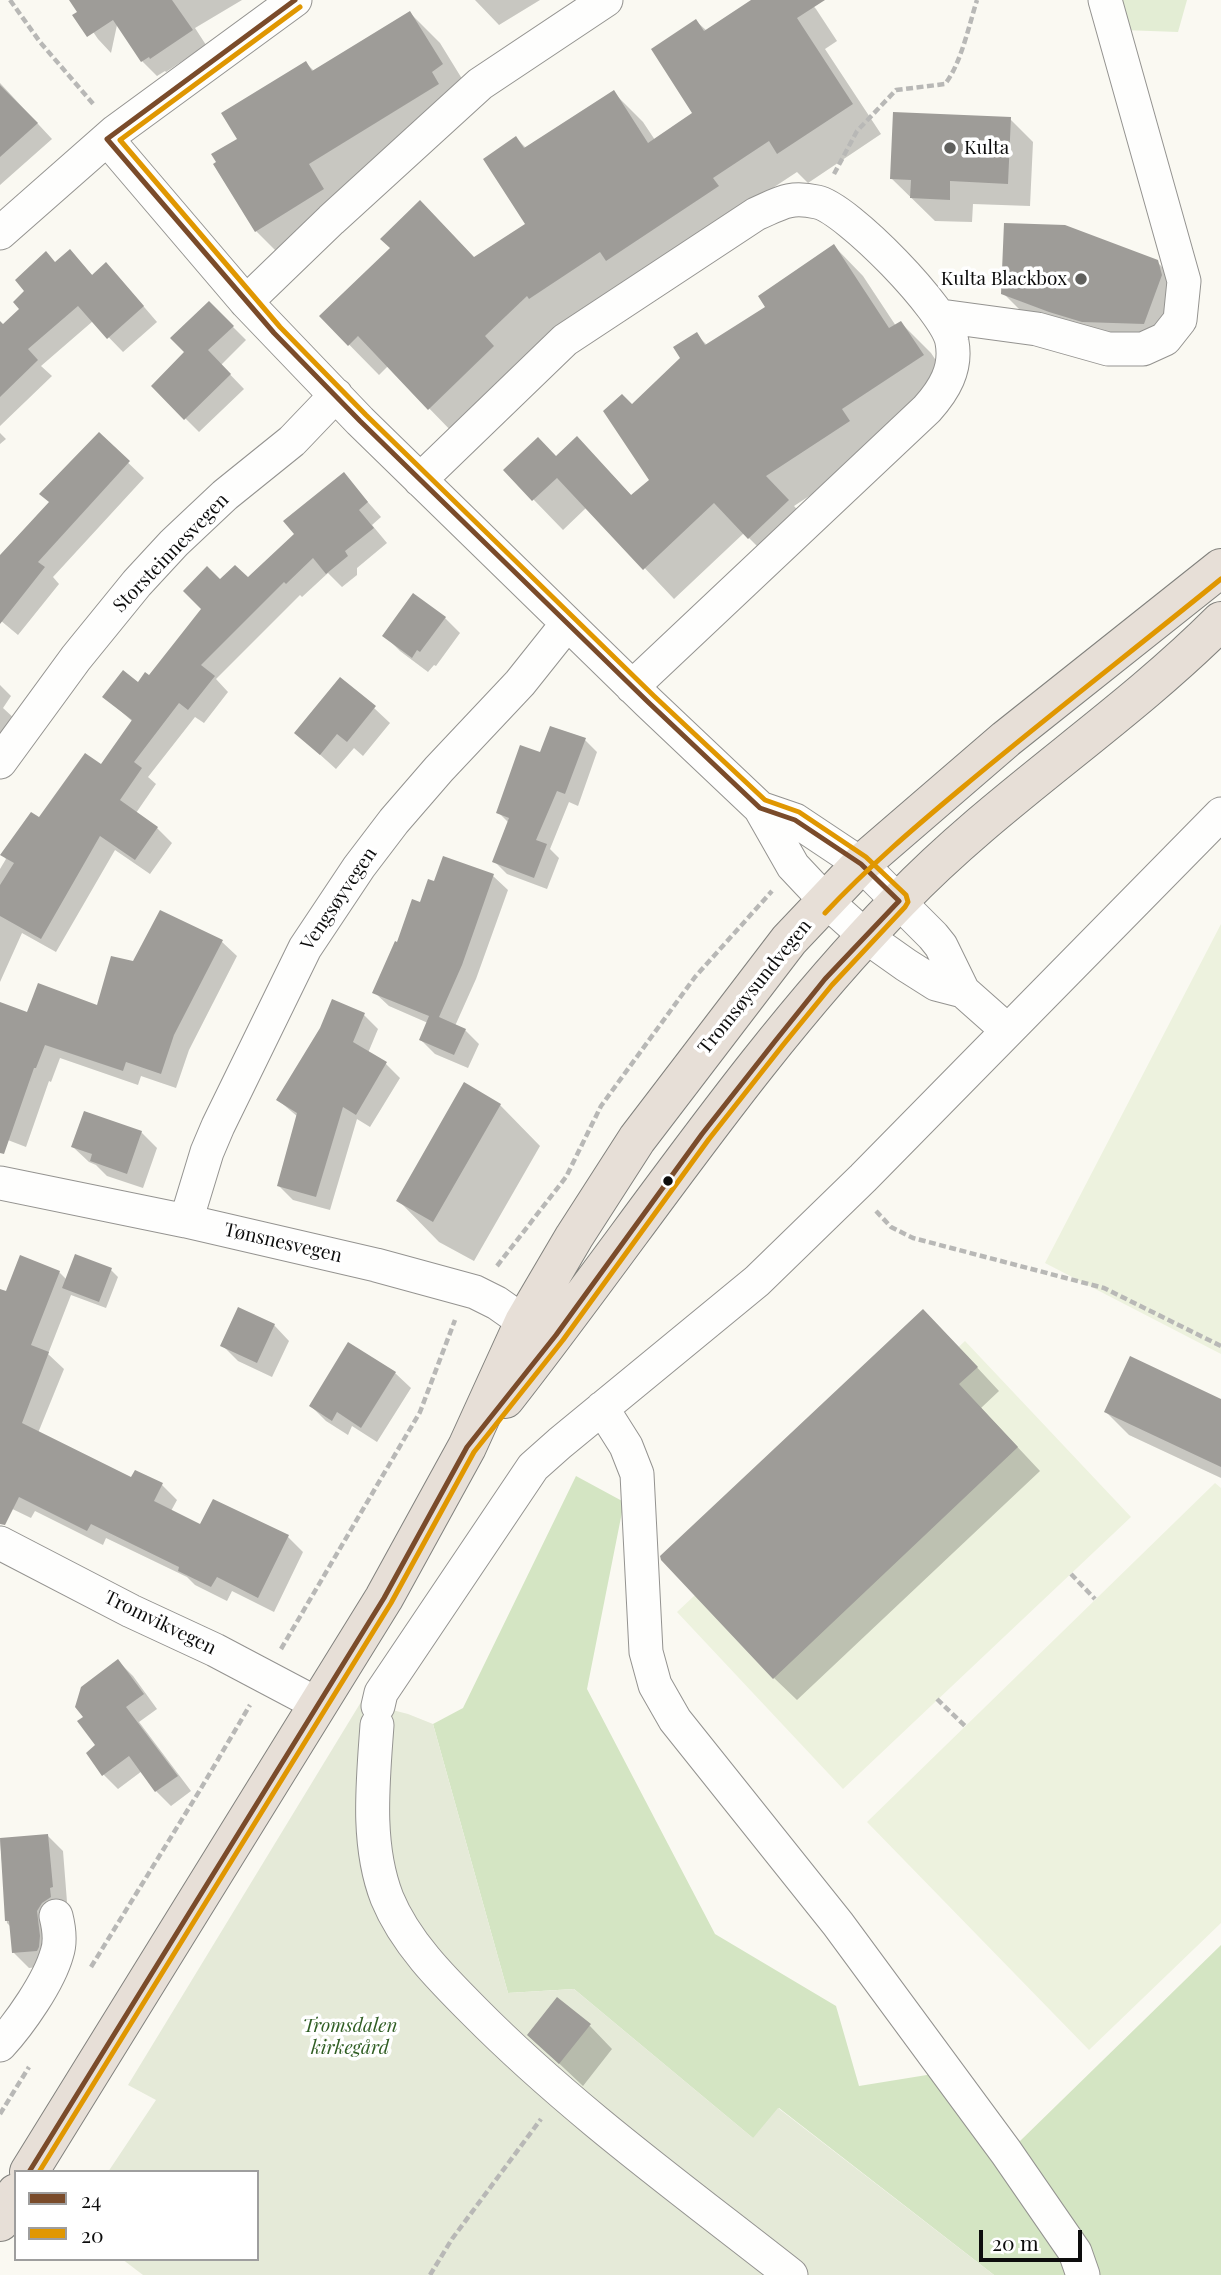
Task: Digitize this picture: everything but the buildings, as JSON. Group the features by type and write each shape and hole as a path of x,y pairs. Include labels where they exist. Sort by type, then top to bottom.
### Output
{"highway":[{"name":"Tromsøysundvegen","path":"540,1328 574,1237 637,1139 774,960 825,900 861,864 1006,739 1221,568"},
{"name":"Tromsøysundvegen","path":"30,2170 391,1587 467,1447 540,1328 702,1134 807,1002 865,936 939,860 1159,679 1221,621"},
{"path":"0,2222 14,2197"}],"street":[{"path":"0,233 111,135 295,0"},
{"path":"246,302 480,84 606,0"},
{"path":"941,316 1037,329 1108,349 1143,349 1165,339 1180,320 1184,281 1105,0"},
{"path":"111,135 246,302 420,480 760,808 793,866 825,900 865,936 936,984 964,990"},
{"path":"420,480 565,340 756,214 790,199 820,202 847,219 892,261 941,316 952,341 952,373 939,395 632,687"},
{"name":"Storsteinnesvegen","path":"0,762 76,658 137,583 174,543 225,495 292,441 336,395"},
{"name":"Vengsøyvegen","path":"186,1221 207,1152 218,1126 293,971 332,906 394,821 520,683 567,624"},
{"path":"760,808 795,820 861,864 941,946 964,990 1007,1030"},
{"path":"791,2275 613,2137 561,2092 449,1986 404,1932 387,1897 374,1846 373,1780 379,1708 534,1467 757,1281 853,1188 1221,814"},
{"name":"Tønsnesvegen","path":"0,1183 186,1221 376,1265 475,1292 540,1328"},
{"path":"602,1408 626,1446 637,1474 646,1652 655,1685 674,1720 838,1924 1006,2152 1075,2252 1083,2275"},
{"name":"Tromvikvegen","path":"0,1543 131,1611 266,1676 318,1705"},
{"path":"0,2045 36,1997 57,1954 60,1931 56,1916"}],"path":[{"path":"9,0 111,135"},
{"path":"820,202 857,131 896,90 945,84 950,78 977,0"},
{"path":"85,1976 200,1790 420,1412 452,1326 475,1292 566,1177 601,1106 695,977 779,882"},
{"path":"853,1188 891,1227 913,1238 1104,1288 1221,1346"},
{"path":"1070,1574 1095,1599"},
{"path":"937,1699 965,1726"},
{"path":"0,2114 36,2056"},
{"path":"430,2275 452,2239 561,2092"}],"green space":[{"path":"1114,0 1187,0 1178,32 1123,30"},
{"path":"1221,924 1221,1354 1045,1263"},
{"path":"965,1341 1131,1517 843,1789 677,1612"},
{"path":"576,1476 624,1502 587,1689 715,1934 836,2006 859,2086 933,2074 1020,2141 1221,1945 1221,2275 994,2275 779,2108 754,2139 574,1989 508,1993 433,1724 463,1708"},
{"path":"1215,1483 1221,1488 1221,1923 1089,2050 867,1822"},
{"name":"Tromsdalen kirkegård","path":"361,1702 408,1714 433,1724 508,1993 574,1989 753,2138 778,2108 994,2275 143,2275 125,2261 259,2261 259,2170 109,2170 156,2100 128,2085"}],"transit line":[{"name":"24","path":"107,139 295,0"},
{"name":"20","path":"40,2170 391,1603 474,1452 563,1340 709,1139 783,1045 832,985 908,902 906,895 866,857 799,812 765,800 654,696 366,415 280,327 120,140 300,7"},
{"name":"24","path":"107,139 274,333 360,421 648,702 760,808 795,820 861,864 899,901"},
{"name":"20","path":"825,913 875,863 945,802 1221,579"},
{"name":"24","path":"30,2170 384,1598 467,1447 556,1335 702,1134 776,1040 825,979 899,901"}],"place":[{"name":"Kulta","path":"950,148"},
{"name":"Kulta Blackbox","path":"1081,279"}]}
